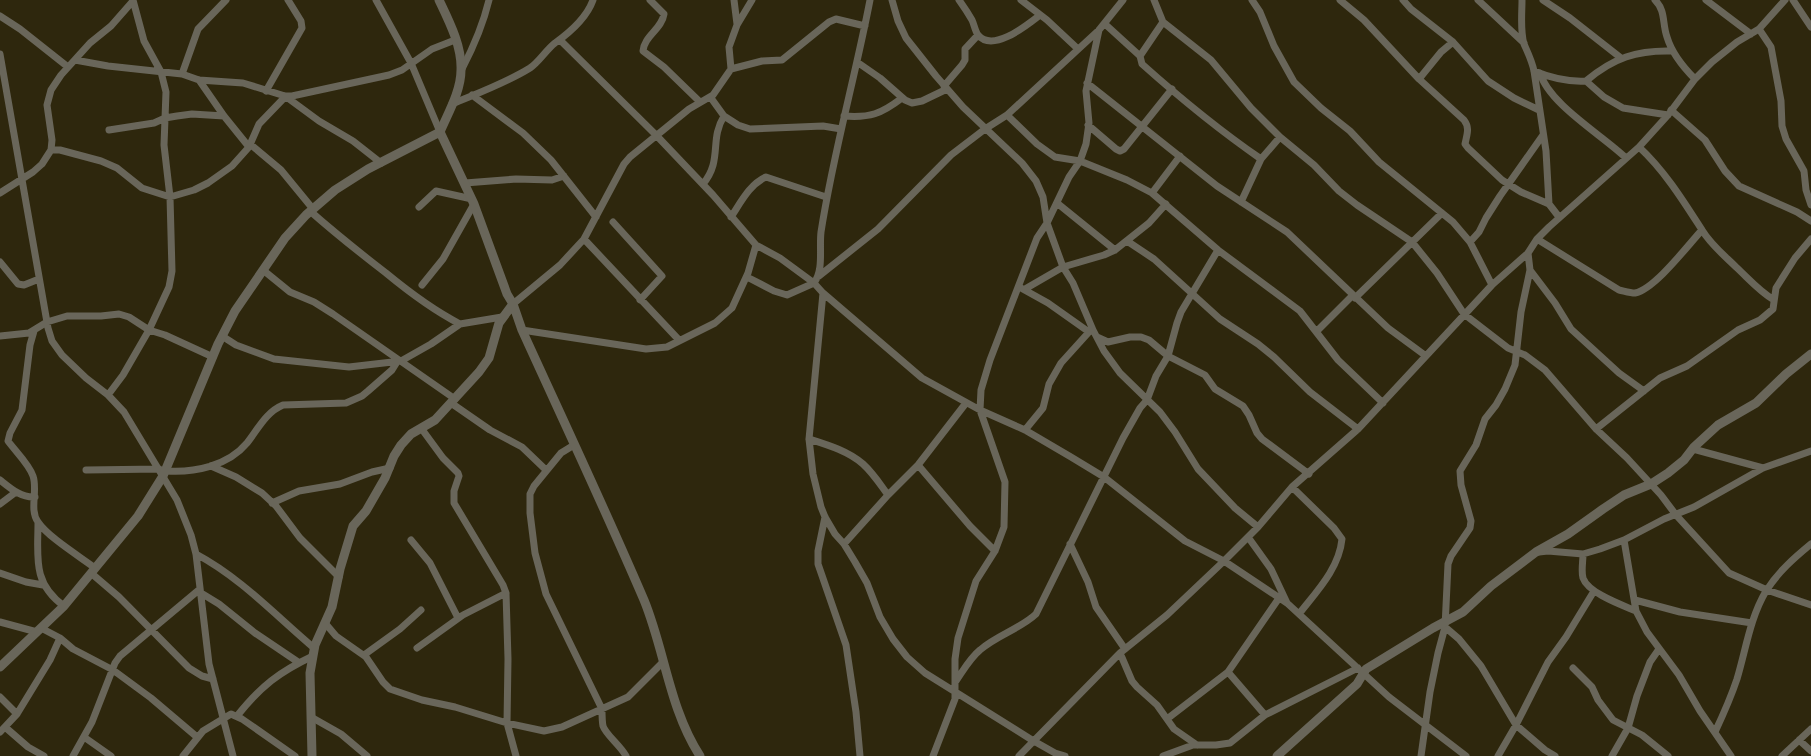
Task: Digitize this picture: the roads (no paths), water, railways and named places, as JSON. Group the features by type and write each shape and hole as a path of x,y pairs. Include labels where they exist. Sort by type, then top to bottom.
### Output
{"street":[{"path":"182,74 198,29 226,0"},
{"path":"266,91 302,28 301,21 288,0"},
{"path":"376,0 411,63 440,132 465,183 522,330 644,601 655,631 662,662 683,728 700,756"},
{"path":"0,668 64,606 138,516 162,472 222,336 235,311 285,238 312,210 335,190 440,132 452,104 460,80 461,70 459,49 439,0"},
{"path":"461,70 477,40 489,0"},
{"path":"452,104 512,78 532,66 579,20 593,0"},
{"path":"650,0 664,14 663,21 643,45 643,51 664,67 700,102"},
{"path":"734,0 737,25"},
{"path":"312,756 310,673 314,652 332,607 353,526 366,511 401,445 411,434 435,420 479,372 489,358 502,317 513,304 560,266 584,239 624,164 656,135 700,102 711,98 731,69 729,47 737,25 752,0"},
{"path":"819,276 820,238 826,197 870,0"},
{"path":"892,0 898,22 906,38 945,88 1016,157 1036,181 1043,197 1047,223 1063,267 1080,298 1093,333 1104,351 1120,373 1160,412 1198,469 1235,508 1258,527"},
{"path":"960,0 978,35 988,40 994,41 1023,28 1040,15"},
{"path":"1021,0 1078,48"},
{"path":"746,277 774,291 787,295 814,283 819,276 878,230 951,156 985,128 1007,116 1102,27 1124,0"},
{"path":"1154,0 1163,22 1211,60 1251,108 1280,137 1356,205 1412,242 1437,273 1464,314 1516,352 1545,370 1596,429 1651,484 1676,515 1729,573 1767,590 1811,605"},
{"path":"1252,0 1260,12 1287,72 1301,90 1350,131 1379,162 1453,222 1470,242 1492,285"},
{"path":"1340,0 1364,20 1419,79 1468,124 1465,144 1508,185 1548,204 1559,217"},
{"path":"1403,0 1411,9 1453,42 1488,80 1514,98 1539,110"},
{"path":"1478,0 1524,43"},
{"path":"1522,0 1524,43 1542,82 1554,99 1612,144 1626,158"},
{"path":"1543,0 1570,18 1621,58"},
{"path":"1655,0 1663,10 1664,26 1672,51 1695,79"},
{"path":"1706,0 1751,34"},
{"path":"1019,756 1032,740 1122,651 1167,615 1224,562 1258,527 1292,487 1358,429 1492,285 1528,253 1537,239 1559,217 1640,148 1695,79 1719,57 1759,29 1785,0"},
{"path":"1793,0 1811,27"},
{"path":"0,193 34,172 42,164 51,150 52,140 47,104 51,90 68,67 90,43 111,26 133,1"},
{"path":"108,395 123,375 149,330 169,287 172,271 170,197 164,145 166,92 161,72 144,41 133,1"},
{"path":"0,16 20,29 68,67"},
{"path":"731,69 762,61 782,60 829,22 836,19 865,26"},
{"path":"1140,56 1163,22"},
{"path":"1102,27 1140,56 1142,64 1231,138 1261,158"},
{"path":"933,756 953,705 958,638 976,581 995,551 1004,527 1005,482 980,410 980,390 1022,288 1037,238 1047,223 1069,177 1080,161 1086,144 1088,125 1086,91 1102,27"},
{"path":"1759,29 1771,47 1781,101 1782,126 1789,146 1804,171 1806,190 1811,205"},
{"path":"857,62 880,78 902,98 912,103 922,101 945,88 965,60 965,49 978,35"},
{"path":"75,60 108,66 182,74 199,80 243,83 266,91 292,96 389,75 402,70 432,49 455,40"},
{"path":"560,40 656,135 703,184 756,244 780,258 814,283 823,293 922,378 966,403 1025,430 1104,478 1185,541 1224,562 1280,598 1389,697 1466,756"},
{"path":"1419,79 1441,52 1453,42"},
{"path":"1537,72 1565,80 1586,80 1621,58 1659,50 1672,51"},
{"path":"0,54 39,279 52,341 62,355 86,378 108,395 124,412 162,472 177,500 191,535 196,554 209,664 233,756"},
{"path":"1537,72 1539,110 1546,150 1548,204"},
{"path":"199,80 224,116 250,146 281,170 312,210 340,238 440,314 460,324"},
{"path":"1586,80 1604,96 1623,108 1669,113 1705,140 1726,171 1739,186 1797,212 1811,221"},
{"path":"1088,83 1217,186 1287,232 1388,328 1426,356"},
{"path":"1088,125 1120,151 1124,150 1172,89"},
{"path":"472,95 524,133 551,160 596,217"},
{"path":"51,150 60,150 101,161 117,168 142,188 170,197 194,190 218,177 232,166 250,146 259,124 285,96"},
{"path":"285,96 320,121 353,141 381,163"},
{"path":"711,98 724,116 738,125 750,129 823,126 841,129"},
{"path":"844,116 862,118 873,116 887,110 902,98"},
{"path":"109,130 154,123 165,118 192,114 224,116"},
{"path":"703,184 714,166 716,135 724,116"},
{"path":"1007,116 1054,157 1080,161 1128,180 1152,193 1218,250 1300,310 1338,360 1383,403"},
{"path":"1470,242 1479,232 1508,185 1544,135"},
{"path":"1241,202 1261,158 1280,137"},
{"path":"1640,148 1664,175 1690,209 1702,230 1721,253 1759,289 1774,300"},
{"path":"1152,193 1180,156"},
{"path":"465,183 516,179 552,180 564,176"},
{"path":"731,217 746,194 759,180 766,177 826,197"},
{"path":"420,207 436,191 473,202"},
{"path":"422,285 443,258 473,202"},
{"path":"1057,203 1115,250"},
{"path":"1022,288 1063,267 1115,250 1149,223 1166,204"},
{"path":"1317,331 1442,213"},
{"path":"613,222 662,276 640,300"},
{"path":"1537,239 1619,290 1634,293 1659,277 1702,230"},
{"path":"584,239 679,340"},
{"path":"1596,429 1660,378 1681,369 1738,330 1760,320 1773,309 1776,288 1779,282 1811,239"},
{"path":"1127,241 1161,264 1220,319 1269,352 1310,392 1358,429"},
{"path":"522,330 646,349 667,346 715,323 727,314 732,308 746,277 756,244"},
{"path":"956,681 977,652 1036,614 1123,438 1140,408 1147,400 1156,376 1168,356 1177,322 1191,294 1218,250"},
{"path":"1421,756 1436,660 1446,624 1448,564 1451,556 1470,528 1471,521 1460,485 1460,471 1476,445 1485,419 1496,405 1515,365 1521,312 1530,270 1528,253"},
{"path":"0,262 18,284 24,285 39,279"},
{"path":"263,270 290,292 314,302 333,314 490,430 522,447 546,470"},
{"path":"1530,270 1571,330 1619,373 1644,392"},
{"path":"1022,288 1108,342 1130,337 1141,337 1149,340 1168,356 1205,375 1211,385 1219,392 1243,406 1262,439 1309,474"},
{"path":"823,293 809,439 813,474 820,508 867,583 880,617 893,639 907,657 925,673 1032,740 1055,753 1065,756"},
{"path":"0,336 29,333 47,322 67,316 119,314 129,317 149,330 165,335 213,357"},
{"path":"86,470 162,472 211,466 237,454 257,427 275,408 284,405 346,402 362,396 399,362 431,344 460,324 502,317"},
{"path":"34,330 30,345 22,410 8,439 33,474 35,510 38,522 38,563 43,585 54,599 64,606"},
{"path":"1025,430 1043,408 1049,384 1060,363 1093,333"},
{"path":"222,336 236,345 281,360 349,368 399,362"},
{"path":"1163,756 1193,745 1216,746 1230,742 1265,715 1360,671 1446,624 1536,552 1568,534 1624,495 1651,484 1684,460 1718,425 1756,403 1786,374 1811,354"},
{"path":"844,544 918,465 966,403"},
{"path":"420,428 443,458 458,473 459,476 454,491 454,503 506,593 507,723 516,756"},
{"path":"809,439 833,447 856,459 869,470 888,495"},
{"path":"574,445 561,453 546,470 530,494 530,513 535,553 546,594 602,709 605,730 626,756"},
{"path":"1693,449 1763,468"},
{"path":"1536,552 1548,551 1583,554 1624,540 1694,507 1763,468 1811,451"},
{"path":"918,465 970,526 995,551"},
{"path":"211,466 236,477 262,493 300,538 339,577"},
{"path":"272,503 299,491 340,484 372,472 390,468"},
{"path":"0,480 16,492 28,498 35,498"},
{"path":"1292,487 1334,528 1342,540 1339,554 1321,587 1299,614"},
{"path":"0,504 16,492"},
{"path":"825,517 818,564 846,645 856,712 860,756"},
{"path":"38,522 54,538 93,570 189,668 202,676 213,679"},
{"path":"821,537 835,534"},
{"path":"1248,537 1271,568 1287,603"},
{"path":"411,540 430,563 458,618"},
{"path":"1624,540 1636,611 1647,632 1679,675 1700,711 1731,756"},
{"path":"1070,544 1088,582 1096,607 1122,651 1132,681 1157,705 1174,729 1197,745"},
{"path":"1715,732 1737,679 1752,623 1767,590 1793,558 1811,544"},
{"path":"196,554 243,584 314,652"},
{"path":"1583,554 1582,576 1587,585 1594,591 1636,611"},
{"path":"0,573 26,582 43,585"},
{"path":"73,756 84,737 120,656 150,629 200,591"},
{"path":"200,591 254,632 298,662"},
{"path":"1498,756 1548,662 1594,591"},
{"path":"417,648 458,618 506,593"},
{"path":"1167,719 1228,672 1280,598"},
{"path":"1635,600 1680,612 1752,623"},
{"path":"364,655 400,629 421,610"},
{"path":"0,622 39,630 60,638 73,648 113,670 151,698 197,737"},
{"path":"325,623 336,636 364,655 383,682 396,692 507,723 544,731 553,730 628,697 662,662"},
{"path":"1446,624 1481,666 1516,725 1545,750 1556,756"},
{"path":"44,756 2,730 18,714 50,660 60,638"},
{"path":"1612,756 1628,728 1637,696 1650,662 1659,649"},
{"path":"237,716 261,689 287,668 314,652"},
{"path":"1573,668 1592,687 1608,714 1617,723 1642,735 1668,756"},
{"path":"1277,756 1357,684 1360,671"},
{"path":"1228,672 1265,715"},
{"path":"0,697 18,714"},
{"path":"183,756 197,737 210,725 228,715 237,716 295,756"},
{"path":"311,717 341,734 367,756"},
{"path":"1782,756 1811,729"},
{"path":"84,737 110,756"},
{"path":"1799,740 1811,751"}]}
